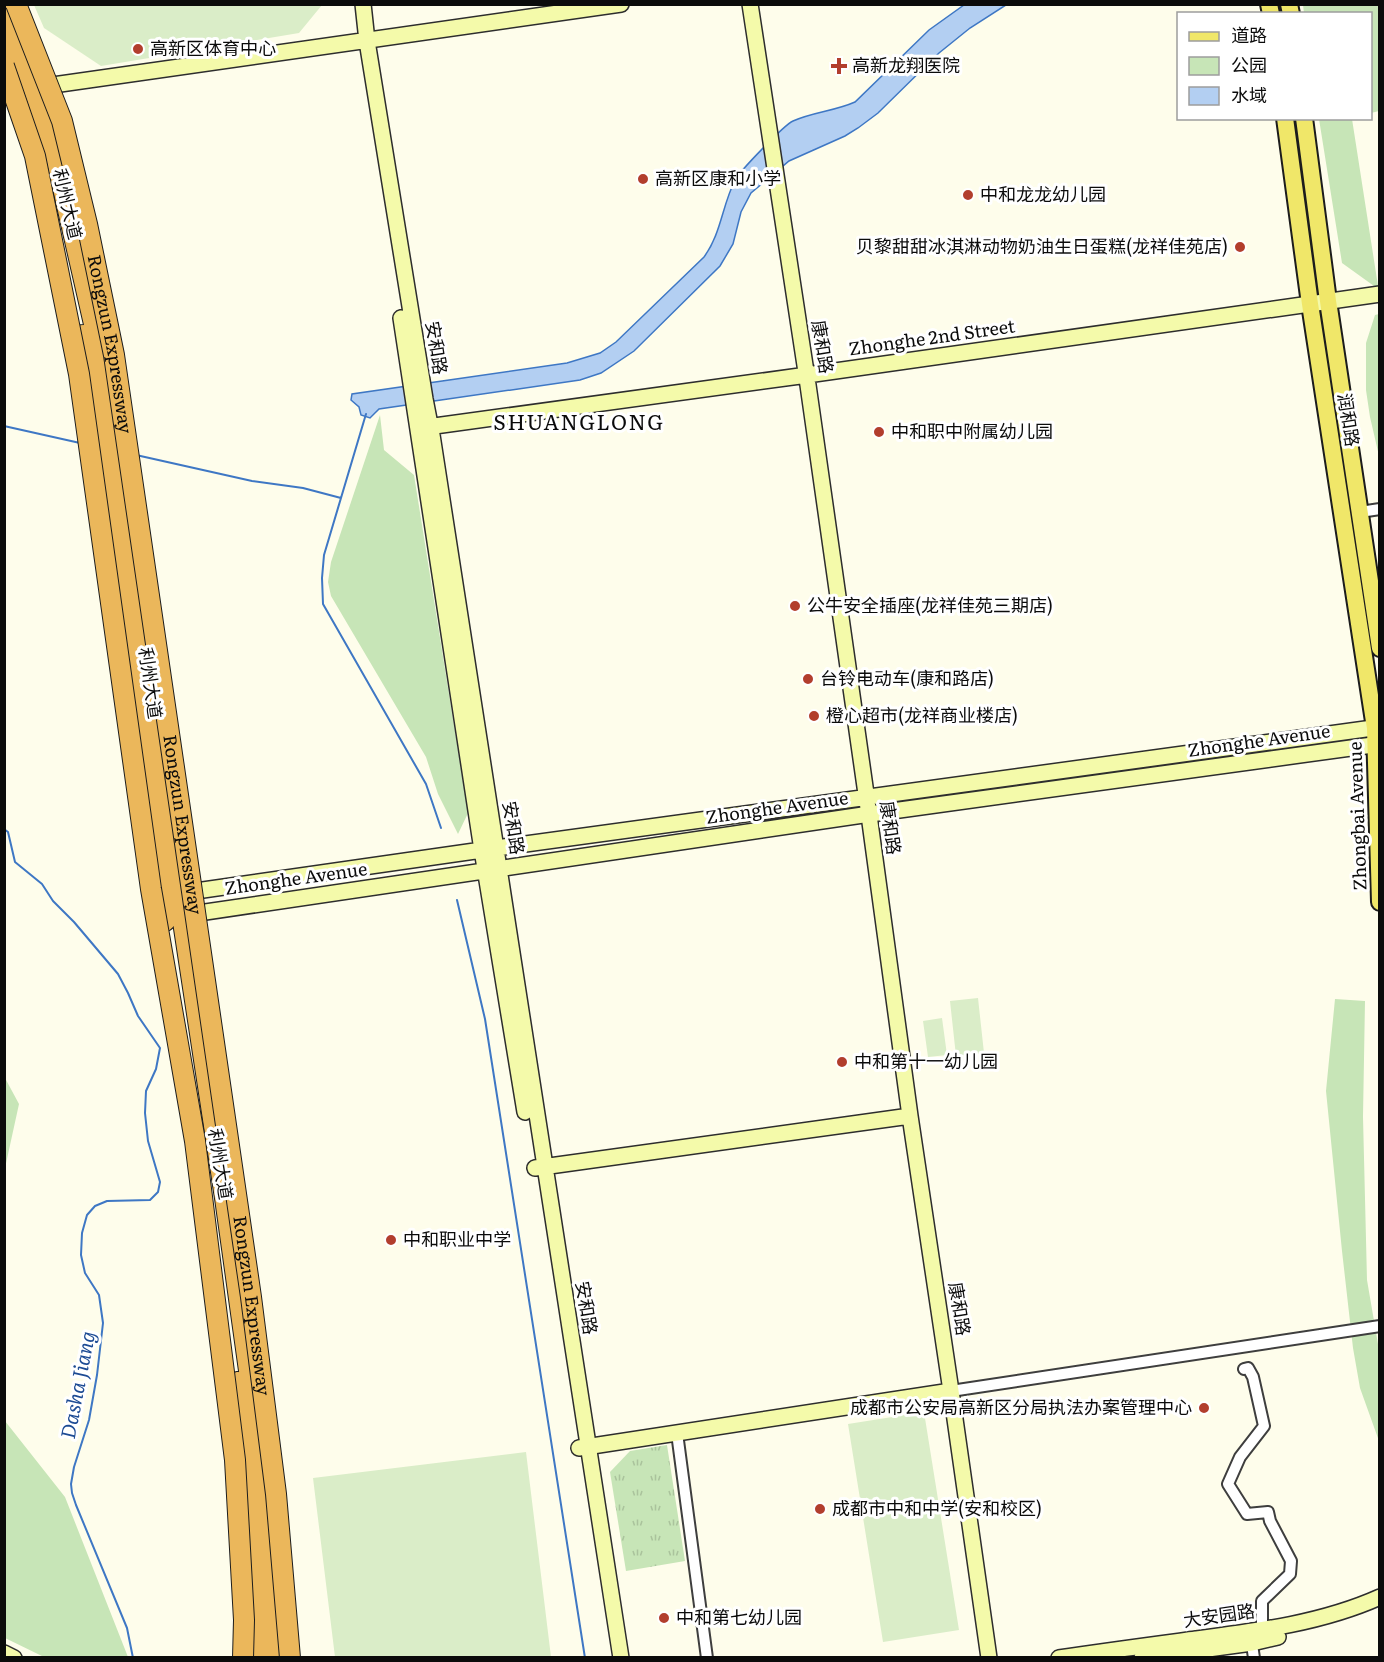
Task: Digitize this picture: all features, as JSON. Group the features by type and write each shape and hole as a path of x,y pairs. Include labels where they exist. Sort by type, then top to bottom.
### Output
{"highway":[{"name":"利州大道","path":"5,4 20,90"},
{"name":"Rongzun Expressway","path":"16,4 62,121 87,224 114,355 249,1285 276,1494 290,1658"},
{"name":"利州大道","path":"4,46 44,156 104,424 112,470 225,1198 270,1531 278,1658"},
{"name":"Rongzun Expressway","path":"4,66 35,156 79,374 151,889 195,1141 235,1460 244,1620 243,1658"},
{"name":"利州大道","path":"112,470 164,917 208,1162 230,1325 254,1523 260,1658"}],"main road":[{"name":"润和路","path":"1285,120 1311,308 1377,727"},
{"name":"润和路","path":"1304,120 1328,305 1380,648"},
{"name":"Zhongbai Avenue","path":"1377,727 1380,902"}],"street":[{"name":"安和路","path":"355,4 363,41 425,432 583,1447 612,1658"},
{"name":"安和路","path":"363,4 363,41"},
{"path":"20,90 621,4"},
{"name":"康和路","path":"750,4 867,798 910,1116 989,1658"},
{"name":"Zhonghe 2nd Street","path":"425,432 1311,308 1380,294"},
{"name":"Zhonghe 2nd Street","path":"1328,305 1380,303"},
{"path":"1360,512 1380,509"},
{"name":"Zhonghe Avenue","path":"179,894 1377,727"},
{"name":"Zhonghe Avenue","path":"182,915 869,814 1378,745"},
{"path":"539,1167 910,1116"},
{"path":"583,1447 1380,1326"},
{"path":"1244,1369 1248,1368 1252,1377 1264,1426 1240,1457 1228,1484 1247,1514 1268,1512 1270,1521 1291,1561 1290,1574 1262,1601 1254,1641"},
{"path":"677,1433 707,1658"},
{"name":"安和路","path":"583,1447 621,1658"},
{"name":"大安园路","path":"1059,1658 1254,1641 1292,1624 1346,1610 1380,1597"},
{"path":"1142,1658 1254,1641 1323,1627 1380,1606"}],"green space":[{"name":"高新区体育中心","path":"34,5 322,5 299,33 101,66 44,28"},
{"path":"1303,5 1379,5 1379,111 1372,113 1372,12 1304,12"},
{"path":"1319,120 1352,120 1378,286 1374,286 1342,263"},
{"path":"1380,314 1379,456 1366,390 1366,343 1375,315"},
{"path":"380,415 384,450 414,475 468,813 458,834 438,794 426,757 331,596 328,582 331,562"},
{"path":"978,998 984,1053 956,1056 950,1001"},
{"path":"1335,999 1365,1001 1363,1117 1367,1280 1379,1350 1379,1441 1360,1388 1353,1348 1326,1091"},
{"path":"942,1018 947,1055 928,1057 923,1021"},
{"path":"5,1078 19,1104 5,1168"},
{"path":"924,1412 959,1630 883,1642 848,1424"},
{"path":"5,1421 65,1497 128,1657 44,1657 5,1638"},
{"path":"667,1445 685,1561 626,1571 610,1472 630,1451"},
{"path":"526,1452 551,1657 335,1657 313,1478"}],"water":[{"path":"964,5 1006,5 970,28 939,53 878,113 858,128 789,161 751,193 741,212 733,244 720,266 634,351 601,373 580,380 379,409 370,418 361,415 359,407 351,400 352,394 567,363 600,353 616,342 704,257 714,239 735,180 772,139 793,121 855,102 929,30"}],"waterway":[{"path":"366,414 324,555 323,604 426,784 441,828"},
{"path":"4,426 80,443"},
{"path":"136,455 252,481 303,488 341,498"},
{"name":"Dasha Jiang","path":"4,829 8,832 15,862 42,884 53,901 118,974 138,1016 160,1048 156,1069 146,1091 145,1113 148,1141 160,1182 158,1192 150,1200 107,1201 95,1206 87,1215 82,1233 81,1255 85,1273 99,1295 103,1323 89,1420 74,1467 72,1493 127,1628 133,1658"},
{"path":"457,900 485,1019 585,1658"}],"place":[{"name":"高新区体育中心","path":"138,49"},
{"name":"高新龙翔医院","path":"839,66"},
{"name":"高新区康和小学","path":"643,179"},
{"name":"中和龙龙幼儿园","path":"968,195"},
{"name":"贝黎甜甜冰淇淋动物奶油生日蛋糕(龙祥佳苑店)","path":"1240,247"},
{"name":"中和职中附属幼儿园","path":"879,432"},
{"name":"公牛安全插座(龙祥佳苑三期店)","path":"795,606"},
{"name":"台铃电动车(康和路店)","path":"808,679"},
{"name":"橙心超市(龙祥商业楼店)","path":"814,716"},
{"name":"中和第十一幼儿园","path":"842,1062"},
{"name":"中和职业中学","path":"391,1240"},
{"name":"成都市公安局高新区分局执法办案管理中心","path":"1204,1408"},
{"name":"成都市中和中学(安和校区)","path":"820,1509"},
{"name":"中和第七幼儿园","path":"664,1618"}],"district":[{"name":"SHUANGLONG","path":"579,423"}]}
